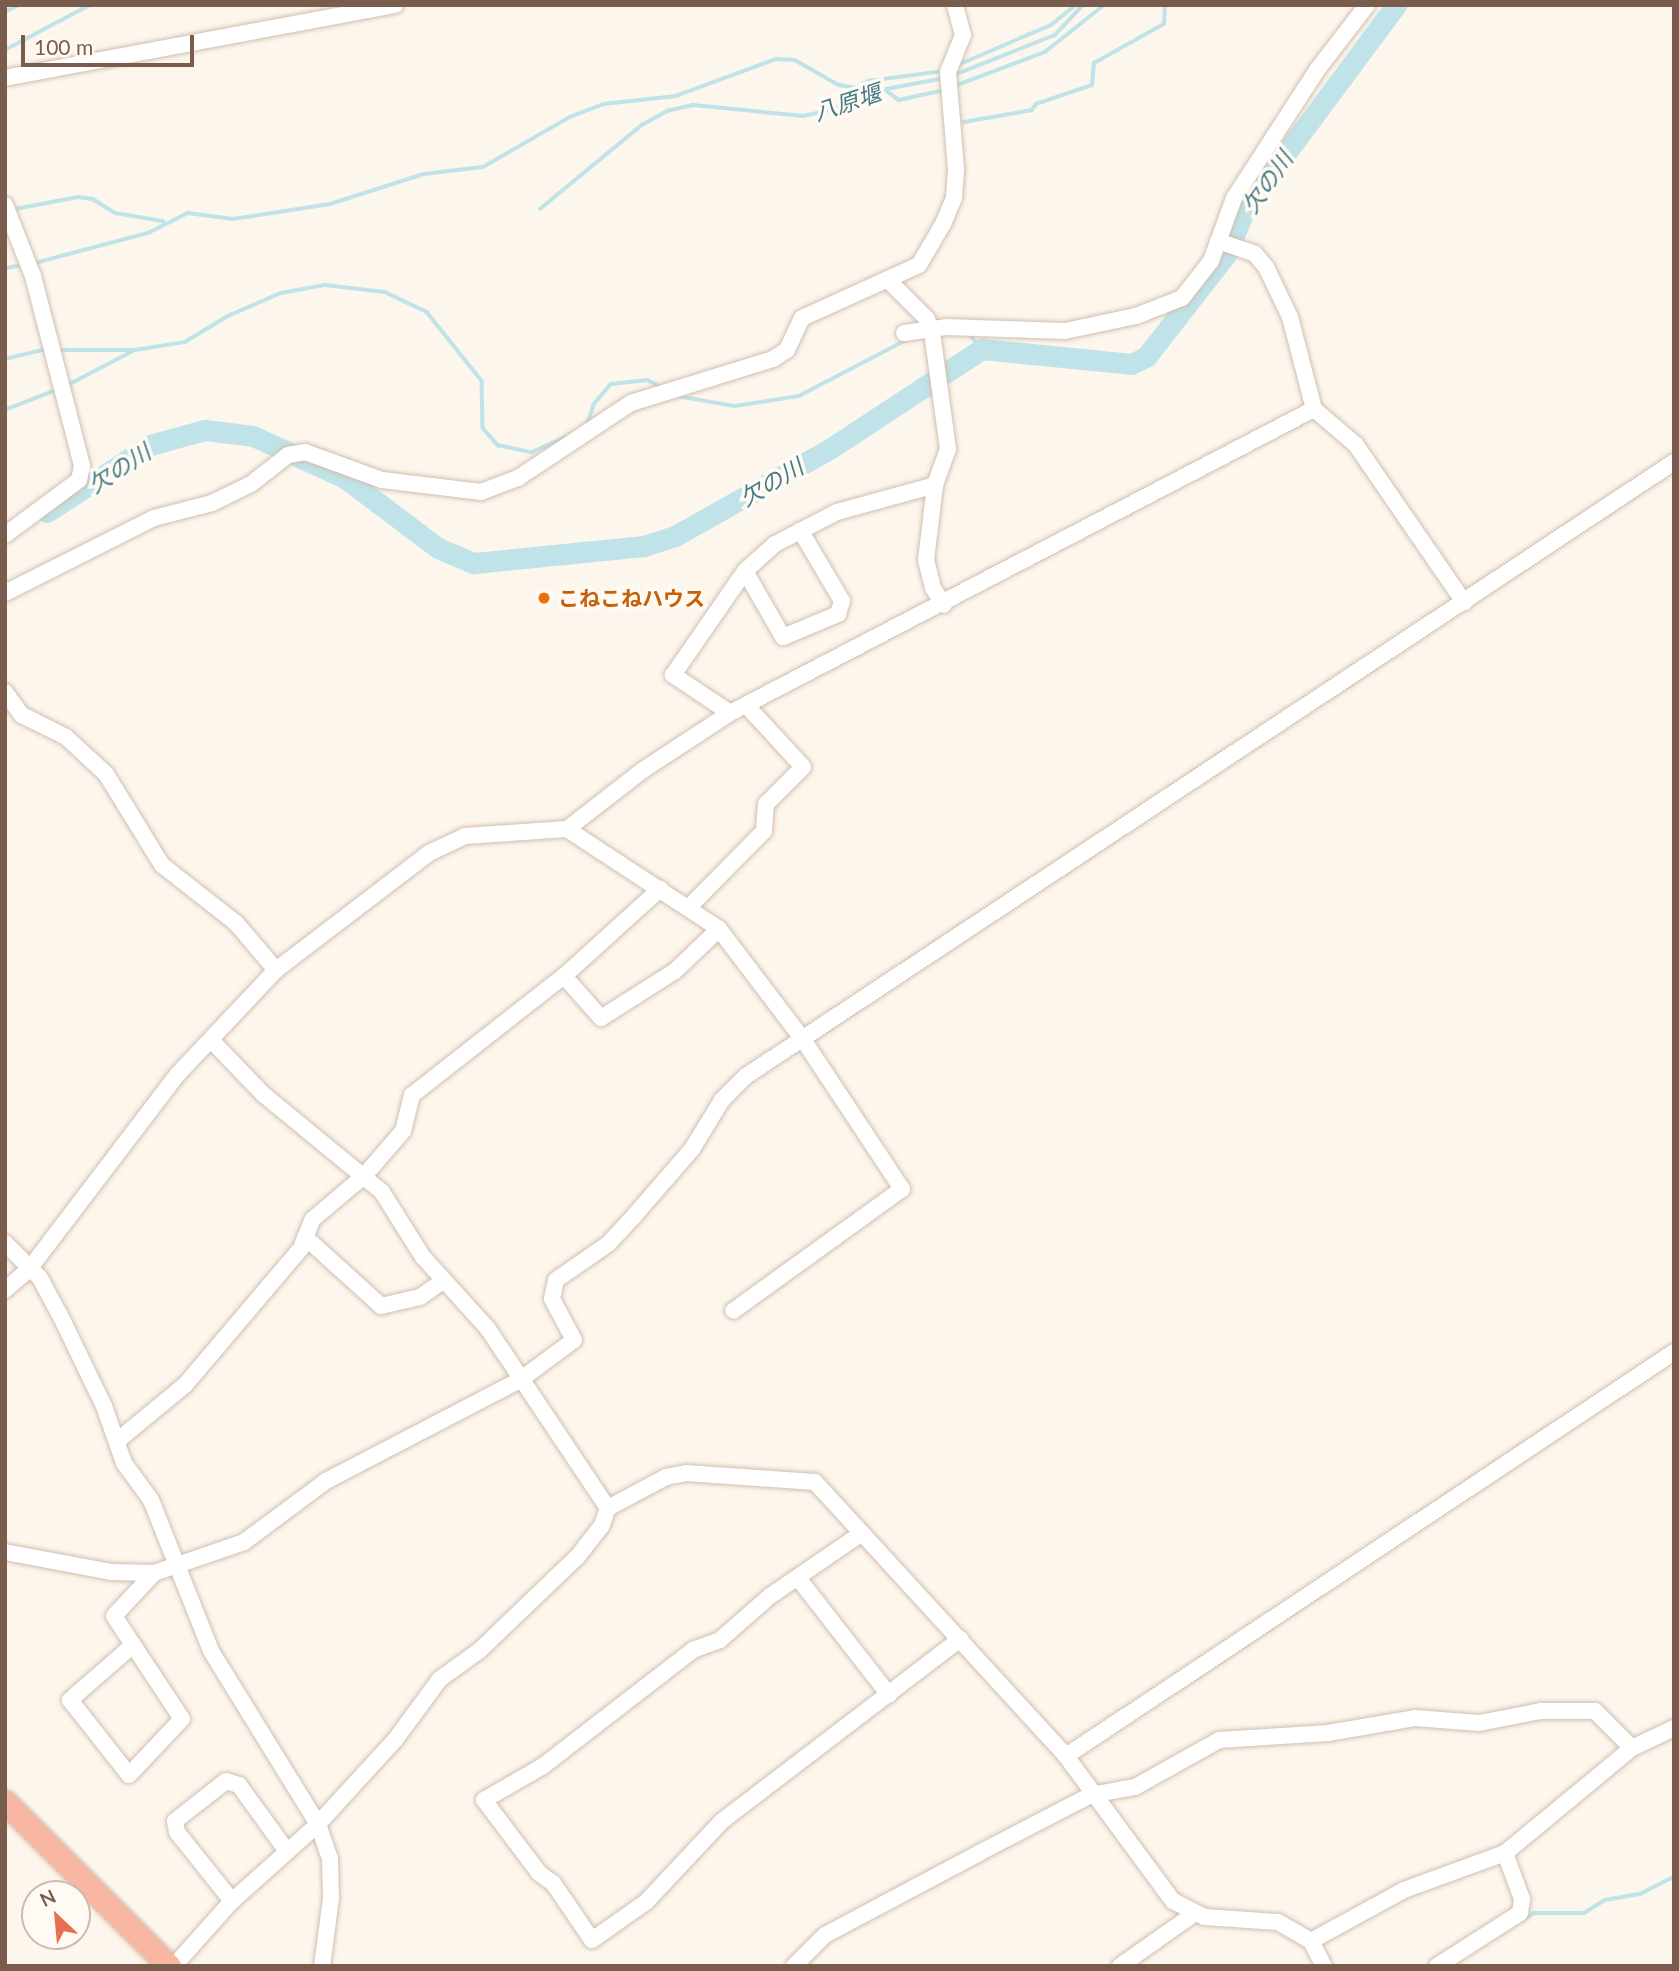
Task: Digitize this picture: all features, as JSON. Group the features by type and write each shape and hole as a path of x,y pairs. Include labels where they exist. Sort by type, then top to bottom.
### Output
{"highway":[{"path":"5,1802 169,1966"}],"street":[{"path":"5,78 395,5"},
{"path":"5,593 154,518 212,502 251,484 282,460 306,452 382,480 481,492 518,478 631,403 667,389 773,359 787,350 802,318 890,281 919,265 950,209 956,170 948,66 963,35 955,5"},
{"path":"904,333 1065,331 1136,316 1182,298 1211,261 1234,198 1317,70 1367,5"},
{"path":"7,209 28,262 63,386 82,467 79,480 7,532"},
{"path":"1220,242 1260,258 1273,280 1296,337 1314,409 1361,451 1464,602"},
{"path":"890,281 932,334 948,449 935,485 926,560 944,605"},
{"path":"5,1290 30,1268 178,1074 276,970 429,853 465,836 567,829 643,770 730,713 944,605 1314,409"},
{"path":"5,1552 112,1572 154,1573 244,1542 326,1481 520,1380 574,1340 552,1299 556,1280 608,1244 692,1149 722,1100 746,1076 804,1041 1674,462"},
{"path":"730,713 673,675 745,571 775,544 837,512 935,485"},
{"path":"745,571 783,637 838,614 842,601 800,530"},
{"path":"5,692 22,715 66,737 106,775 162,865 236,923 276,970"},
{"path":"689,907 764,831 765,804 803,767 746,705"},
{"path":"567,829 719,929 804,1041 902,1189 733,1311"},
{"path":"117,1441 185,1385 305,1237 313,1219 365,1175 403,1131 412,1095 564,976 660,889"},
{"path":"564,976 601,1018 675,971 719,929"},
{"path":"211,1040 264,1095 365,1175 382,1192 443,1281 488,1329 608,1508"},
{"path":"305,1237 381,1306 420,1297 443,1281"},
{"path":"5,1243 30,1268 59,1313 124,1462 151,1500 174,1565 211,1651 318,1824 330,1858 331,1898 322,1966"},
{"path":"1061,1751 1674,1352"},
{"path":"174,1966 232,1901 318,1824 395,1740 440,1679 480,1650 592,1541 608,1508 666,1477 687,1473 793,1477 815,1482 1061,1751 1091,1795 1173,1901 1195,1913 1278,1922 1311,1941 1324,1966"},
{"path":"862,1533 798,1578 720,1640 693,1650 543,1766 484,1800 553,1884 592,1940 646,1902 722,1821 960,1639"},
{"path":"133,1645 70,1700 129,1774 182,1719 114,1616 154,1573"},
{"path":"798,1578 889,1695"},
{"path":"794,1966 825,1935 1091,1795 1135,1787 1219,1740 1328,1733 1415,1718 1479,1723 1541,1711 1595,1711 1632,1748"},
{"path":"1311,1941 1404,1890 1505,1853 1632,1748 1674,1728"},
{"path":"232,1901 177,1832 175,1821 226,1781 239,1785 286,1850"},
{"path":"1442,1964 1520,1913 1522,1899 1505,1853"},
{"path":"1120,1966 1195,1913"}],"waterway":[{"path":"5,12 19,5"},
{"path":"5,50 90,5"},
{"path":"958,65 1051,25 1076,5"},
{"name":"八原堰","path":"952,76 1055,35 1083,5"},
{"path":"955,86 1045,52 1104,5"},
{"path":"964,122 1032,110 1036,104 1092,85 1094,63 1164,24 1165,5"},
{"name":"欠の川","path":"47,512 150,445 205,430 253,436 345,478 438,548 474,563 644,546 675,536 831,448 982,349 1131,364 1146,357 1225,256 1246,207 1396,5"},
{"path":"35,263 148,233 188,213 233,219 330,204 424,174 483,167 570,117 604,104 676,96 776,59 795,60 839,85 856,88 868,81 944,71"},
{"name":"八原堰","path":"540,209 642,125 667,111 693,105 803,116 831,110 870,92 945,78"},
{"path":"884,89 899,100 944,90"},
{"path":"10,210 78,197 93,199 115,213 163,221"},
{"path":"5,268 24,265"},
{"path":"58,350 135,350 185,342 228,316 281,293 325,285 385,292 427,312 482,381 483,428 498,445 532,452 566,437"},
{"path":"969,334 982,349"},
{"path":"677,396 735,406 799,396 906,340"},
{"path":"5,359 47,349"},
{"path":"66,386 133,351"},
{"path":"587,425 594,404 611,384 648,380 661,387"},
{"path":"5,410 59,389"},
{"path":"1523,1920 1534,1913 1584,1913 1605,1900 1640,1894 1674,1877"}],"place":[{"name":"こねこねハウス","path":"544,598"}]}
